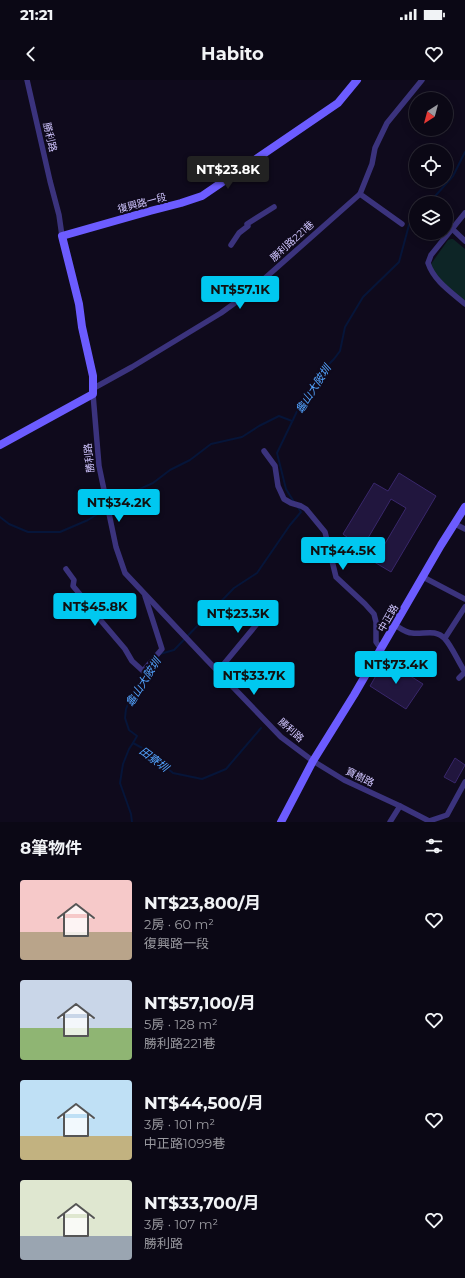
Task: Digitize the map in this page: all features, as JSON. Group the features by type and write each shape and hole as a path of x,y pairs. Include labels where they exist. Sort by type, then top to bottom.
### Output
{"street":[{"name":"勝利路","path":"26,80 79,304 82,327 93,376 99,466 116,547 125,573 281,737 313,761"},
{"name":"復興路一段","path":"62,236 202,196 338,103 357,80"},
{"path":"402,224 360,194 372,164 375,148 387,124 422,80"},
{"name":"勝利路221巷","path":"93,391 221,313 247,294 360,194"},
{"path":"231,245 239,233 248,226 247,224 274,207"},
{"path":"453,228 465,213"},
{"path":"453,230 465,241"},
{"path":"443,240 431,255 428,263 431,272 444,286 465,304"},
{"path":"0,445 93,391"},
{"path":"264,451 275,466 278,486 284,499 306,509 325,532 336,577 374,614 376,622 376,642 381,649"},
{"name":"中正路","path":"281,822 313,761 465,507"},
{"path":"455,524 465,529"},
{"path":"66,569 74,580 73,586 82,598 85,609 97,616 125,649 132,661 143,670 162,649 144,594"},
{"path":"423,577 465,598"},
{"path":"218,671 271,607"},
{"path":"445,638 465,607"},
{"path":"395,625 413,634 428,632 439,634 445,638 465,672 459,678"},
{"name":"寶樹路","path":"313,761 344,780 429,821 447,815 465,782"},
{"path":"390,822 400,806"}],"green space":[{"path":"453,239 465,249 465,303 433,275 431,264 448,240"}],"building":[{"path":"399,473 436,496 391,572 344,544 348,538 343,534 374,483 388,491","holes":["391,499 406,508 383,547 368,538"]},
{"path":"385,660 423,684 406,709 370,686"},
{"path":"455,758 465,765 455,783 444,777"}],"waterway":[{"name":"龜山大陂圳","path":"435,196 453,176 465,152"},
{"name":"龜山大陂圳","path":"294,502 286,489 277,453 302,401 322,371 340,351 345,327 363,297 399,262 409,225"},
{"name":"龜山大陂圳","path":"0,517 9,524 28,532 60,532 88,520 131,493 153,483 170,470 190,460 211,444 242,437 279,416 292,421"},
{"name":"龜山大陂圳","path":"133,743 137,736 129,730 125,718 126,709 130,699 160,654 174,650 234,588 257,573 290,525 301,512 297,506"},
{"name":"田寮圳","path":"132,822 131,814 120,783 123,764 133,743 144,749 173,773 202,779 226,769 261,728"}]}
